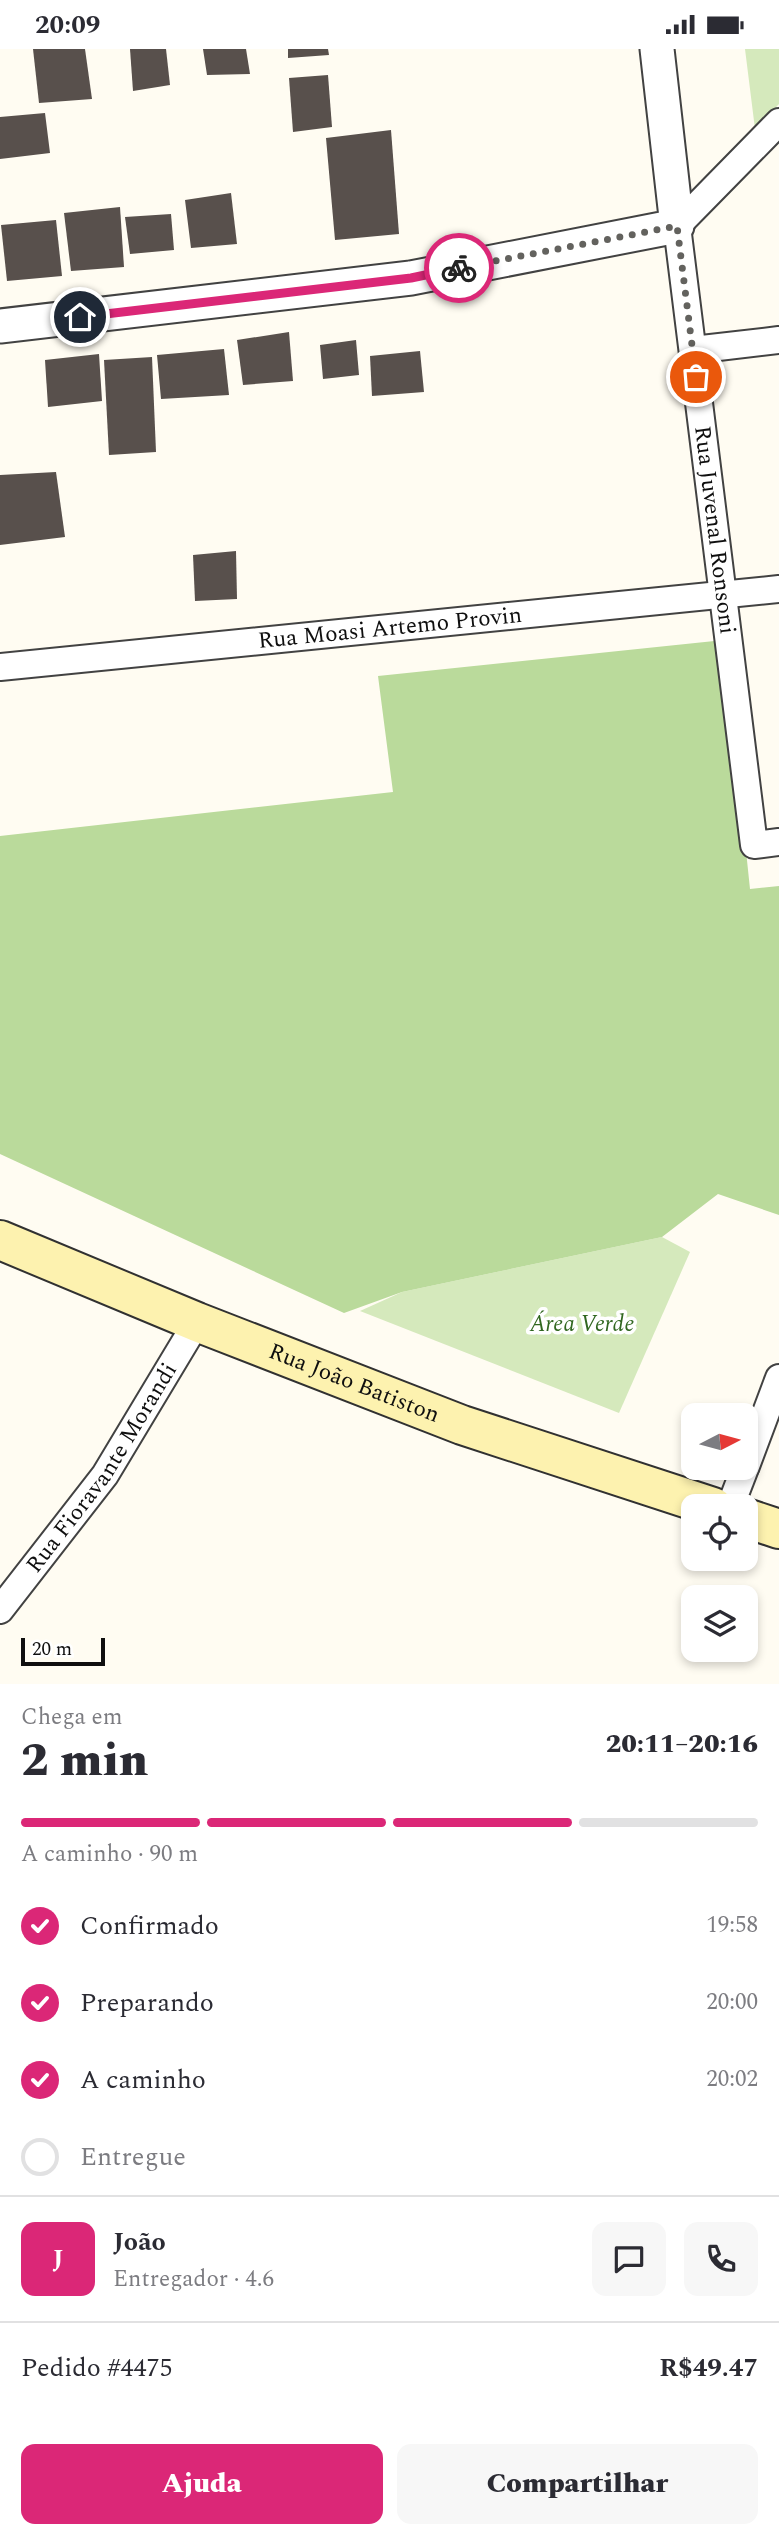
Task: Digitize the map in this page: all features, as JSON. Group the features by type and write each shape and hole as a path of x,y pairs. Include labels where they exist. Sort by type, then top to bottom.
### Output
{"main road":[{"name":"Rua João Batiston","path":"0,1240 197,1322 462,1425 681,1497"},
{"path":"758,1522 779,1529"}],"street":[{"name":"Rua Juvenal Ronsoni","path":"657,49 723,595 766,843"},
{"path":"0,326 411,278 677,226 779,123"},
{"path":"693,350 779,340"},
{"name":"Rua Moasi Artemo Provin","path":"0,667 779,589"},
{"name":"Rua Fioravante Morandi","path":"0,1610 105,1475 197,1322"},
{"path":"758,1433 779,1378"}],"green space":[{"path":"745,49 779,49 779,104 755,129"},
{"path":"724,640 750,889 779,886 779,1215 718,1194 662,1237 402,1292 344,1313 0,1154 0,836 393,792 378,676"},
{"name":"Área Verde","path":"662,1237 690,1252 619,1413 360,1311 402,1292"}],"building":[{"path":"33,49 85,49 92,99 39,103"},
{"path":"130,49 166,49 170,85 133,91"},
{"path":"203,49 246,49 250,74 207,75"},
{"path":"288,49 328,49 329,55 288,58"},
{"path":"328,75 332,127 293,132 289,78"},
{"path":"45,113 50,153 0,159 0,117"},
{"path":"391,130 399,234 335,240 326,138"},
{"path":"231,193 237,244 191,248 185,200"},
{"path":"120,207 124,267 71,271 64,213"},
{"path":"171,214 174,250 130,254 125,217"},
{"path":"56,220 62,276 7,281 1,225"},
{"path":"289,332 293,381 243,385 237,340"},
{"path":"356,340 359,375 323,379 320,345"},
{"path":"224,349 229,395 161,399 157,355"},
{"path":"420,351 424,392 372,396 370,356"},
{"path":"99,354 102,401 48,407 45,360"},
{"path":"152,357 156,452 109,455 104,360"},
{"path":"56,472 65,537 0,545 0,475"},
{"path":"236,551 237,599 195,601 193,555"}],"way so far":[{"path":"459,268 677,226 696,377"}],"route":[{"path":"80,317 411,278 459,268"}]}
